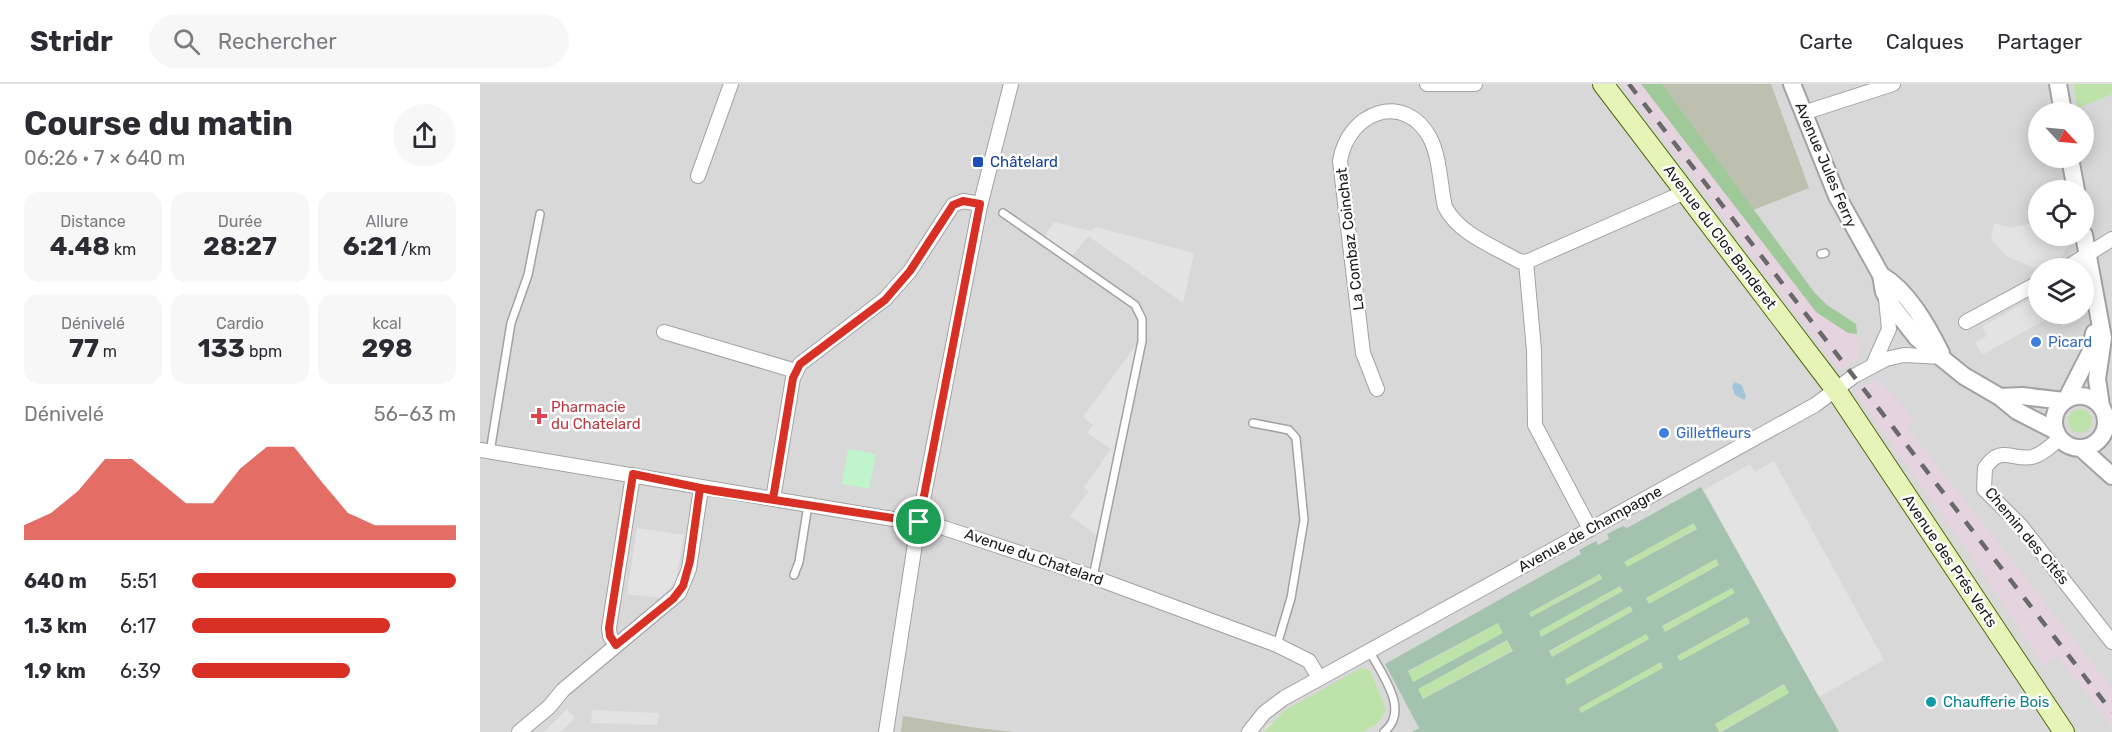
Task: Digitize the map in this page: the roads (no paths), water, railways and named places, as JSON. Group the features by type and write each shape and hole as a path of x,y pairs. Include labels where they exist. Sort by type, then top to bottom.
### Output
{"main road":[{"name":"Avenue du Clos Banderet","path":"1603,84 1836,390"},
{"name":"Avenue des Prés Verts","path":"1836,390 2064,732"}],"street":[{"path":"698,176 732,84"},
{"path":"886,732 919,522 980,204 1011,84"},
{"path":"1426,84 1475,84"},
{"name":"Avenue Jules Ferry","path":"1792,84 1837,196 1882,284 1895,284 1929,329 1943,357 1964,376 2058,435"},
{"path":"1803,113 1893,84"},
{"path":"2058,84 2061,102"},
{"name":"La Combaz Coinchat","path":"1377,390 1363,353 1340,161 1348,135 1361,120 1377,113 1390,112 1401,114 1419,124 1433,148 1444,207 1449,214 1468,232 1519,261 1526,262"},
{"path":"1590,529 1535,425 1534,350 1526,262 1685,192"},
{"path":"773,499 796,371 807,357 885,300 910,271 953,205 963,201 980,204"},
{"path":"2084,258 2112,239"},
{"path":"2086,246 2103,338 2097,379 2105,426 2112,446"},
{"path":"1873,365 1889,329 1882,284"},
{"path":"1965,322 2028,288"},
{"path":"2096,308 2090,353 2065,400 2056,412 2058,435 2067,444 2081,448 2112,476"},
{"path":"664,332 796,371"},
{"name":"Avenue de Champagne","path":"1249,732 1274,705 1319,678 1815,405 1873,365 1904,355 1943,357"},
{"path":"2065,400 2074,396 2087,397 2101,406"},
{"name":"Avenue Jules Ferry","path":"2000,397 2065,400"},
{"path":"2081,448 2097,441 2105,426"},
{"name":"Chemin des Cités","path":"2058,435 2034,456 2008,454 1994,458 1985,468 1984,489 2021,526 2112,642"},
{"name":"Avenue du Chatelard","path":"485,451 941,526 1093,577 1277,645 1303,656 1319,678"},
{"path":"616,645 610,636 609,628 633,474"},
{"path":"519,732 549,707 563,690 673,599 687,578 700,488"}],"lane":[{"path":"1004,213 1136,305 1142,319 1142,341 1093,577"},
{"path":"485,451 511,324 528,275 540,214"},
{"path":"1253,423 1289,430 1296,438 1304,520 1291,598 1277,645"},
{"path":"794,575 799,562 808,505"},
{"path":"1369,651 1395,704 1397,714 1393,724 1384,732"}],"water":[{"path":"1735,382 1742,385 1746,397 1744,400 1735,395 1732,386"}],"railway":[{"path":"1629,84 2112,712"}],"place":[{"name":"Châtelard","path":"978,162"},
{"name":"Picard","path":"2036,342"},
{"name":"Pharmacie du Chatelard","path":"539,416"},
{"name":"Gilletfleurs","path":"1664,433"},
{"name":"Chaufferie Bois","path":"1931,702"}]}
